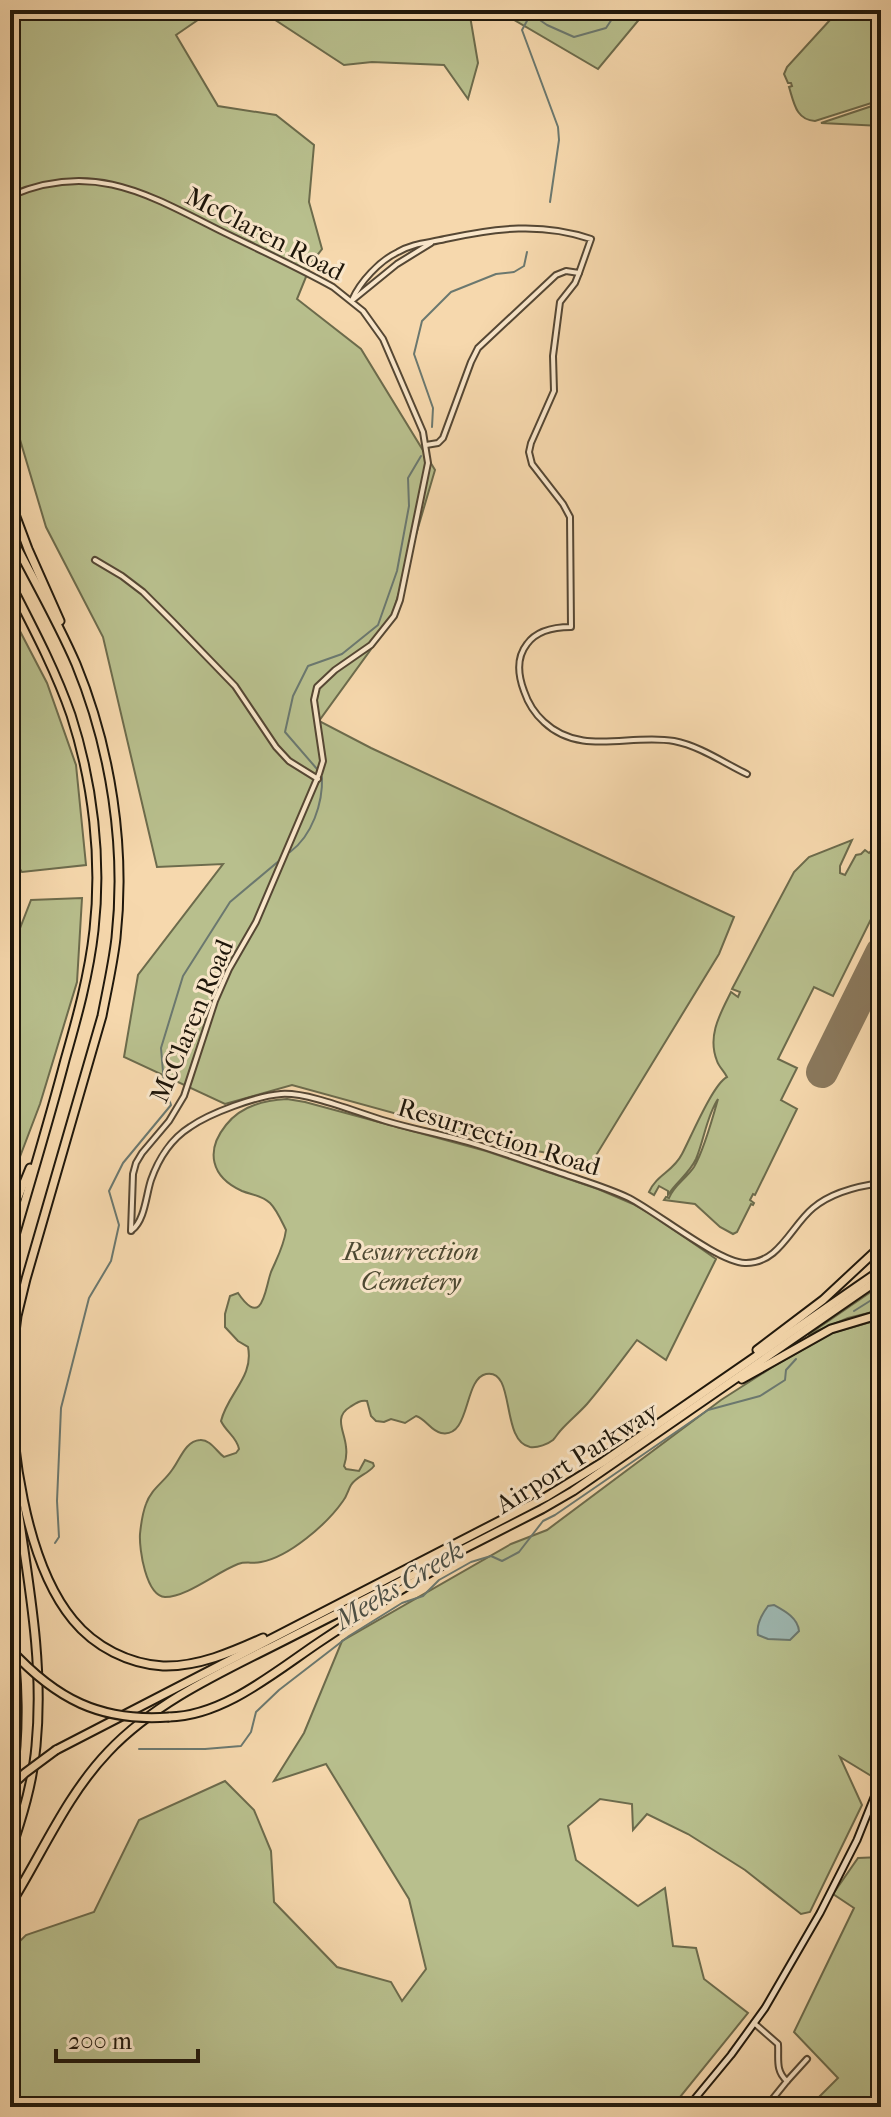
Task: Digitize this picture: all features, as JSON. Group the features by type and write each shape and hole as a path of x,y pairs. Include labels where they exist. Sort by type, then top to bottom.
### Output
{"highway":[{"path":"10,501 85,677 106,763 118,859 118,910 102,1016 26,1279 10,1371"},
{"path":"10,534 75,663 89,699 106,763"},
{"path":"10,584 34,628 72,717 92,808 96,863 94,931 86,980 10,1253"},
{"path":"10,1217 34,1159 60,1079"},
{"path":"622,1448 809,1311 881,1246"},
{"name":"Airport Parkway","path":"10,1787 56,1750 537,1502 622,1448 881,1270"},
{"name":"Airport Parkway","path":"10,1905 83,1783 126,1734 152,1714 215,1676 542,1509 603,1472 881,1278"},
{"path":"689,1411 812,1338 881,1314"},
{"path":"13,1345 12,1409 18,1472 35,1543 62,1605 88,1636 105,1648 145,1664 166,1666 198,1662 261,1639 377,1584"},
{"path":"10,1447 35,1635 38,1699 36,1748 29,1788 10,1853"},
{"path":"10,1649 45,1682 85,1706 106,1714 149,1719 201,1712 240,1694 384,1600 542,1509"},
{"path":"10,1615 17,1670 18,1712 17,1748 10,1794"}],"street":[{"name":"McClaren Road","path":"10,196 43,185 70,182 106,183 138,191 326,283 352,300 383,339 426,445 426,481 396,612 371,645 317,687 314,700 323,761 318,779 256,922 215,1001 184,1096 136,1163 131,1231"},
{"path":"352,300 364,282 391,255 414,244 522,227 554,230 591,239 575,283 559,305 553,356 554,391 529,452 534,468 570,517 571,627 542,632 526,646 519,667 524,693 541,720 562,735 589,742 677,742 747,774"},
{"path":"352,300 361,296 404,258 433,242"},
{"path":"426,445 438,443 443,438 471,362 483,342 556,275 566,271 579,273"},
{"path":"95,560 143,592 235,686 289,761 318,779"},
{"name":"Resurrection Road","path":"131,1231 139,1223 160,1158 186,1129 216,1113 281,1094 316,1100 472,1143 610,1190 646,1207 729,1260 742,1263 758,1261 773,1253 820,1202 838,1193 881,1183"},
{"path":"688,2107 754,2023 820,1913 857,1840 881,1780"},
{"path":"754,2023 778,2044 779,2073 787,2081"},
{"path":"766,2107 807,2059"}],"green space":[{"path":"10,10 204,10 208,13 176,35 218,106 276,115 314,145 309,202 322,249 312,262 297,299 361,349 435,470 390,623 319,721 734,917 719,954 592,1162 517,1147 292,1085 225,1104 124,1057 138,975 223,864 157,867 103,637 46,527 10,406"},
{"path":"260,10 469,10 478,63 468,99 444,65 372,62 344,65"},
{"path":"497,10 647,10 598,69"},
{"path":"881,10 881,100 815,121 804,118 794,105 789,87 792,86 784,74 787,67 830,20"},
{"path":"881,103 881,126 821,123"},
{"path":"10,612 47,683 76,765 86,865 22,872 10,855 10,677 19,673 10,650"},
{"path":"852,840 840,873 845,875 856,855 865,850 869,853 871,846 881,851 881,899 833,996 814,987 778,1059 797,1068 781,1100 797,1109 750,1200 753,1205 733,1234 720,1227 695,1204 664,1200 694,1167 718,1099 690,1169 668,1195 668,1191 659,1186 654,1195 649,1192 678,1160 709,1100 727,1077 714,1052 716,1025 731,992 738,997 740,992 732,989 794,872 809,857"},
{"path":"82,898 77,982 40,1104 10,1183 10,954 31,900"},
{"name":"Resurrection Cemetery","path":"287,1099 486,1151 598,1189 654,1216 716,1259 666,1360 637,1340 587,1404 551,1441 533,1447 521,1442 511,1420 501,1382 495,1375 486,1374 479,1378 462,1418 451,1432 437,1432 416,1416 405,1423 391,1419 376,1421 371,1416 367,1401 358,1402 342,1415 346,1450 344,1466 359,1471 365,1460 374,1466 353,1482 327,1520 283,1554 261,1562 238,1564 183,1593 165,1597 158,1595 148,1581 142,1560 140,1534 145,1507 151,1494 190,1444 200,1440 207,1442 224,1457 239,1449 221,1421 244,1376 249,1358 248,1347 225,1327 225,1314 230,1296 238,1293 253,1308 262,1302 286,1230 270,1203 242,1191 223,1178 214,1162 215,1144 226,1125 238,1113 261,1103"},
{"path":"881,1285 881,1310 848,1318 808,1335"},
{"path":"881,1319 881,1770 878,1780 840,1757 862,1805 810,1912 801,1914 745,1870 688,1834 647,1814 633,1830 632,1804 600,1799 568,1826 576,1860 638,1906 665,1888 673,1946 696,1948 704,1979 748,2013 672,2107 10,2107 10,1951 26,1935 94,1912 139,1820 225,1781 254,1810 271,1851 274,1902 337,1967 391,1982 402,2001 426,1969 409,1899 326,1764 274,1781 304,1733 342,1641 511,1544 547,1530 721,1400 774,1366 832,1333"},
{"path":"881,1857 881,2107 809,2107 838,2078 794,2032 854,1908 833,1894 858,1858"}],"water":[{"path":"774,1605 796,1622 799,1631 790,1640 768,1639 758,1635 762,1616 768,1606"}],"waterway":[{"path":"550,202 558,127 522,30 528,19 534,16 574,37 606,28 618,10"},
{"path":"432,427 433,408 414,354 422,321 451,292 524,266 527,252"},
{"path":"317,769 285,732 293,696 308,666 342,654 378,625 397,571 409,506 408,478 421,456"},
{"path":"290,852 315,818 322,777"},
{"path":"55,1543 59,1537 57,1501 61,1408 89,1298 111,1261 119,1225 109,1191 123,1163 171,1105 164,1084 161,1048 183,976 230,902 280,860"},
{"name":"Meeks Creek","path":"854,1311 881,1294"},
{"name":"Meeks Creek","path":"139,1749 241,1746 251,1732 256,1712 279,1690 349,1636 402,1603 423,1596 439,1580 471,1562 491,1556 502,1561 519,1552 543,1521 708,1410 760,1396 785,1380 786,1370 796,1359"},
{"path":"881,2048 881,2076"},
{"path":"857,2107 863,2099 881,2095"}],"runway":[{"path":"822,1072 881,953"}]}
